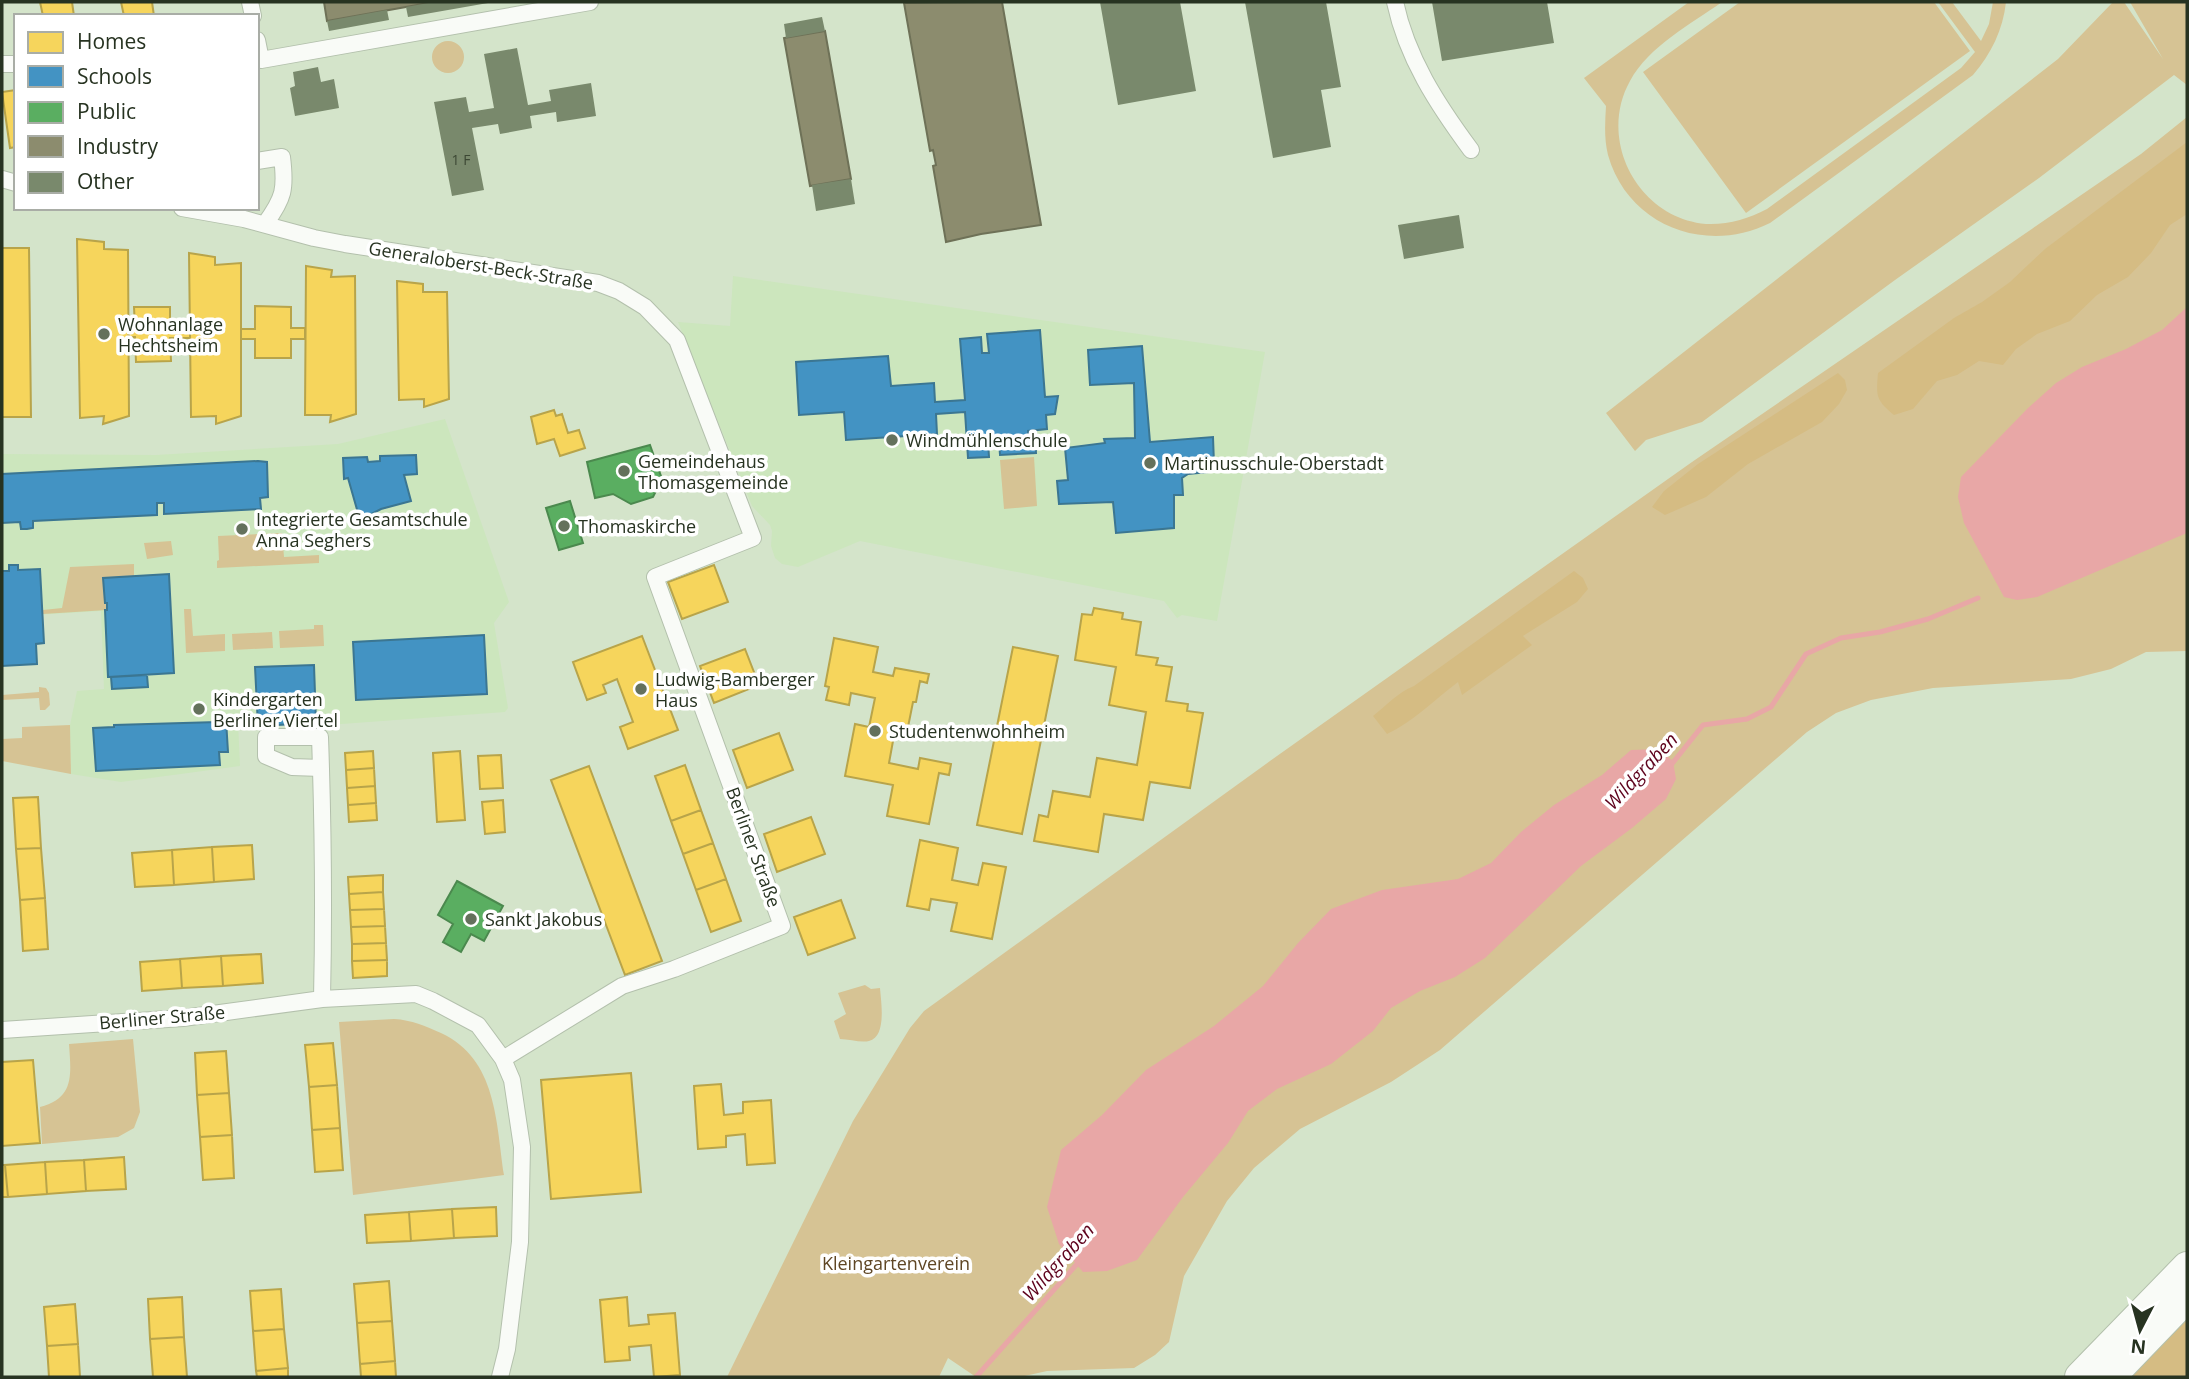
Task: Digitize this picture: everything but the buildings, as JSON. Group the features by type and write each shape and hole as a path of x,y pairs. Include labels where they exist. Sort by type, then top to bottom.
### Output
{"highway":[{"path":"2080,1377 2187,1267"},
{"path":"2110,1377 2187,1297"}],"street":[{"path":"259,50 261,60 590,2"},
{"path":"1395,2 1402,30 1419,71 1438,105 1471,150"},
{"path":"259,161 282,158 285,188 280,203 265,224"},
{"name":"Generaloberst-Beck-Straße","path":"192,210 265,224 334,242 598,284 619,291 645,307 668,329 681,349 753,538"},
{"name":"Berliner Straße","path":"503,1059 622,986 674,969 782,926 654,577 753,538"},
{"path":"321,768 325,887 322,999"},
{"name":"Berliner Straße","path":"2,1030 183,1018 322,999 416,994 478,1024 503,1059 512,1080 522,1147 520,1242 500,1377"}],"shaded area":[{"path":"2187,142 2187,214 2170,225 2151,253 2128,277 2097,295 2070,321 2037,334 2016,349 2003,365 1979,361 1957,375 1937,381 1913,409 1894,415 1884,405 1877,393 1878,373 1954,318 2010,282 2045,249"},
{"name":"Windmühlenschule","path":"733,276 1265,352 1217,621 1182,615 1177,618 1164,601 860,541 798,567 782,564 775,558 771,546 770,525 752,506 678,322 730,326"},
{"path":"1838,373 1845,380 1847,390 1839,404 1822,422 1748,464 1706,497 1665,515 1652,507 1664,491 1698,464"},
{"name":"Integrierte Gesamtschule Anna Seghers","path":"445,419 509,602 494,623 508,708 505,712 328,725 316,723 258,726 257,721 238,722 240,766 121,782 71,774 70,725 77,691 104,689 101,611 2,617 2,454 156,455 338,444"},
{"path":"1574,571 1583,578 1588,589 1577,602 1523,636 1532,645 1462,695 1458,682 1415,717 1387,734 1373,716 1397,696"},
{"path":"2187,1314 2187,1377 2125,1377"}],"green space":[{"path":"1689,2 1722,2 1659,46 1638,68 1621,104 1618,127 1622,151 1630,172 1643,192 1682,219 1714,224 1738,221 1767,209 1961,68 1975,52 1938,2 1952,2 1981,41 1989,24 1993,2 2006,2 1995,41 1973,75 1770,223 1745,232 1721,236 1672,228 1651,216 1633,200 1618,180 1608,155 1605,137 1606,106 1584,78"},
{"path":"1740,2 1934,2 1970,51 1746,213 1643,72"},
{"path":"2113,2 2124,2 2163,59 2130,2 2187,2 2187,85 2174,75 2039,178 1702,422 1646,440 1635,451 1606,413 2058,59"},
{"path":"448,41 459,46 464,57 459,68 448,73 437,68 432,57 437,46"},
{"name":"Kleingartenverein","path":"2187,117 2187,651 2146,652 2111,669 2071,679 1933,688 1871,700 1836,713 1807,732 1440,1050 1391,1082 1300,1129 1254,1168 1227,1201 1184,1276 1169,1342 1134,1368 1047,1371 1020,1377 976,1377 948,1358 939,1377 727,1377 853,1121 910,1028 924,1011 1277,756 1692,462 2141,154"},
{"path":"1034,457 1037,506 1004,509 1000,460"},
{"path":"282,533 284,557 319,555 319,563 217,568 218,536"},
{"path":"171,541 173,555 147,559 144,543"},
{"path":"134,564 134,576 103,578 107,610 43,614 43,610 62,608 70,567"},
{"path":"184,609 191,609 193,636 225,634 225,651 186,653"},
{"path":"314,625 323,625 324,646 280,648 279,631 314,629"},
{"path":"272,632 273,648 233,650 232,634"},
{"path":"39,687 46,688 49,693 50,705 45,710 40,710 39,698 2,700 2,695 39,692"},
{"path":"70,725 71,774 2,761 2,739 22,738 22,727"},
{"path":"865,985 871,989 880,988 882,1018 878,1033 869,1041 840,1039 834,1021 846,1014 838,993"},
{"path":"394,1019 413,1022 441,1033 459,1044 473,1059 490,1094 504,1175 353,1195 339,1022"},
{"path":"133,1039 140,1112 134,1128 118,1137 42,1144 40,1107 60,1098 65,1091 70,1075 69,1044"}],"water":[{"path":"2187,307 2187,533 2037,597 2017,600 2004,597 1964,523 1958,497 1961,477 2056,383 2082,367 2126,349 2162,330"},
{"path":"1658,749 1673,761 1676,779 1666,799 1581,866 1485,958 1455,977 1420,991 1391,1008 1373,1031 1331,1064 1277,1089 1248,1111 1228,1143 1183,1197 1137,1260 1107,1271 1083,1272 1059,1244 1047,1207 1061,1150 1102,1115 1146,1070 1214,1026 1263,986 1298,943 1331,909 1382,890 1458,879 1491,863 1521,832 1554,805 1602,775 1631,750"}],"waterway":[{"name":"Wildgraben","path":"1671,765 1703,725 1747,719 1771,707 1806,654 1841,638 1880,632 1928,619 1978,598"},
{"name":"Wildgraben","path":"976,1377 1083,1260"}],"place":[{"name":"Wohnanlage Hechtsheim","path":"104,334"},
{"name":"Windmühlenschule","path":"892,440"},
{"name":"Martinusschule-Oberstadt","path":"1150,463"},
{"name":"Gemeindehaus Thomasgemeinde","path":"624,471"},
{"name":"Thomaskirche","path":"564,526"},
{"name":"Integrierte Gesamtschule Anna Seghers","path":"242,529"},
{"name":"Ludwig-Bamberger Haus","path":"641,689"},
{"name":"Kindergarten Berliner Viertel","path":"199,709"},
{"name":"Studentenwohnheim","path":"875,731"},
{"name":"Sankt Jakobus","path":"471,919"}]}
